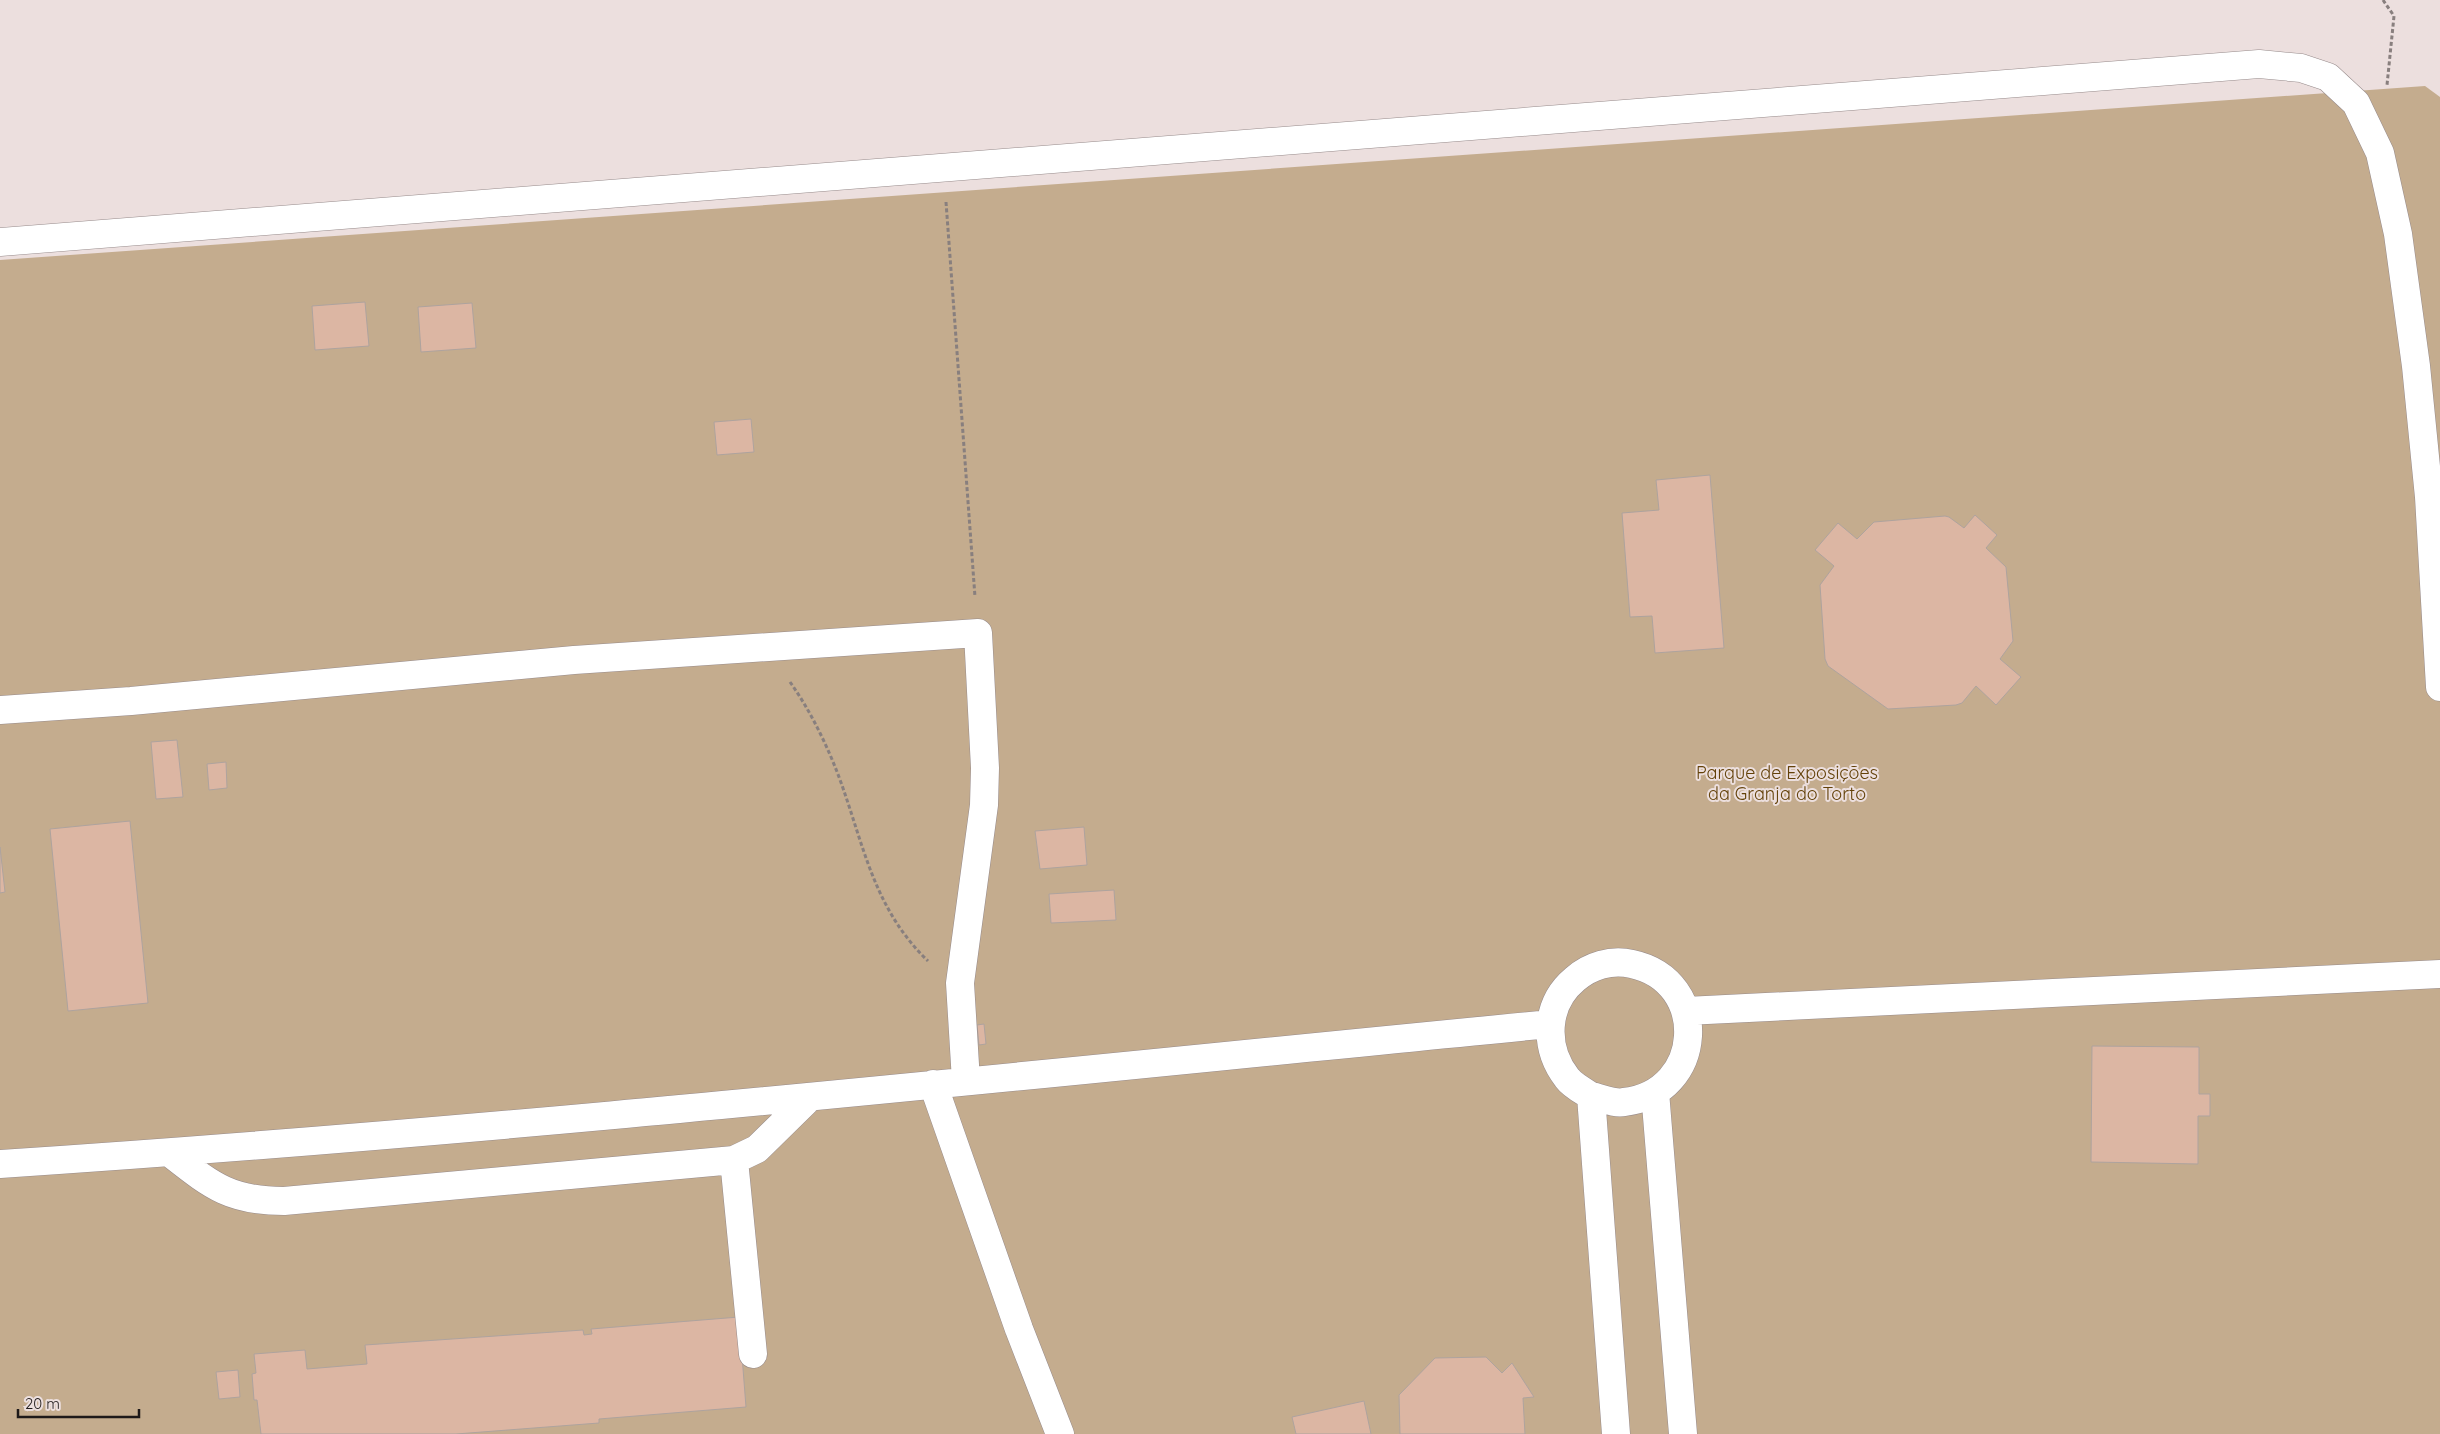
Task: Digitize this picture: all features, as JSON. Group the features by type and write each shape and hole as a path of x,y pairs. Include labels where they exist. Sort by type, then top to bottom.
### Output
{"lane":[{"path":"0,242 2259,64 2302,68 2328,77 2356,103 2380,153 2398,234 2416,366 2429,498 2440,687"},
{"path":"0,710 131,701 574,660 978,633 985,768 984,805 960,983 966,1081"},
{"path":"1624,962 1644,966 1663,977 1677,992 1686,1011 1689,1034 1685,1057 1673,1077 1655,1092 1624,1103 1591,1096 1567,1079 1553,1053 1550,1024 1555,1004 1567,986 1583,972 1602,964 1624,962"},
{"path":"1686,1011 2440,974"},
{"path":"0,1164 170,1153 810,1097 1550,1024"},
{"path":"932,1084 1019,1329 1060,1434"},
{"path":"1655,1092 1683,1434"},
{"path":"1591,1096 1616,1434"},
{"path":"170,1153 211,1186 233,1196 259,1201 284,1201 734,1160 757,1149 810,1097"},
{"path":"734,1160 753,1354"}],"path":[{"path":"2383,0 2394,16 2386,94"},
{"path":"943,168 978,633"},
{"path":"768,648 798,694 835,768 870,874 885,907 903,934 926,960 960,983"}],"green space":[{"name":"Parque de Exposições da Granja do Torto","path":"2425,86 2440,97 2440,1434 0,1434 0,260"}],"building":[{"path":"365,302 369,346 315,350 312,306"},
{"path":"472,303 476,348 421,352 418,307"},
{"path":"751,419 754,452 717,455 714,422"},
{"path":"1710,475 1724,648 1655,653 1652,616 1630,617 1622,513 1659,510 1656,480"},
{"path":"1975,515 1997,535 1986,548 2006,567 2013,641 2000,659 2021,677 1996,705 1976,686 1962,703 1956,705 1888,709 1828,666 1825,659 1820,585 1834,566 1815,550 1838,523 1857,539 1874,522 1945,516 1964,528"},
{"path":"177,740 183,797 156,799 151,742"},
{"path":"226,762 227,788 209,790 207,764"},
{"path":"130,821 148,1003 68,1011 50,829"},
{"path":"1084,827 1087,865 1040,869 1035,831"},
{"path":"0,847 5,892 0,893"},
{"path":"1114,890 1116,920 1051,923 1049,894"},
{"path":"984,1024 986,1044 979,1045 977,1025"},
{"path":"2092,1046 2199,1047 2199,1094 2210,1094 2210,1116 2198,1116 2198,1164 2091,1162"},
{"path":"739,1317 746,1407 599,1419 599,1423 456,1434 261,1434 257,1400 254,1400 252,1374 256,1373 254,1354 305,1350 307,1369 367,1364 365,1345 583,1330 584,1335 592,1334 591,1329"},
{"path":"1486,1357 1502,1373 1512,1363 1534,1397 1523,1398 1525,1434 1400,1434 1399,1395 1435,1358"},
{"path":"238,1370 240,1397 219,1399 216,1372"},
{"path":"1364,1401 1371,1434 1296,1434 1292,1417"}]}
